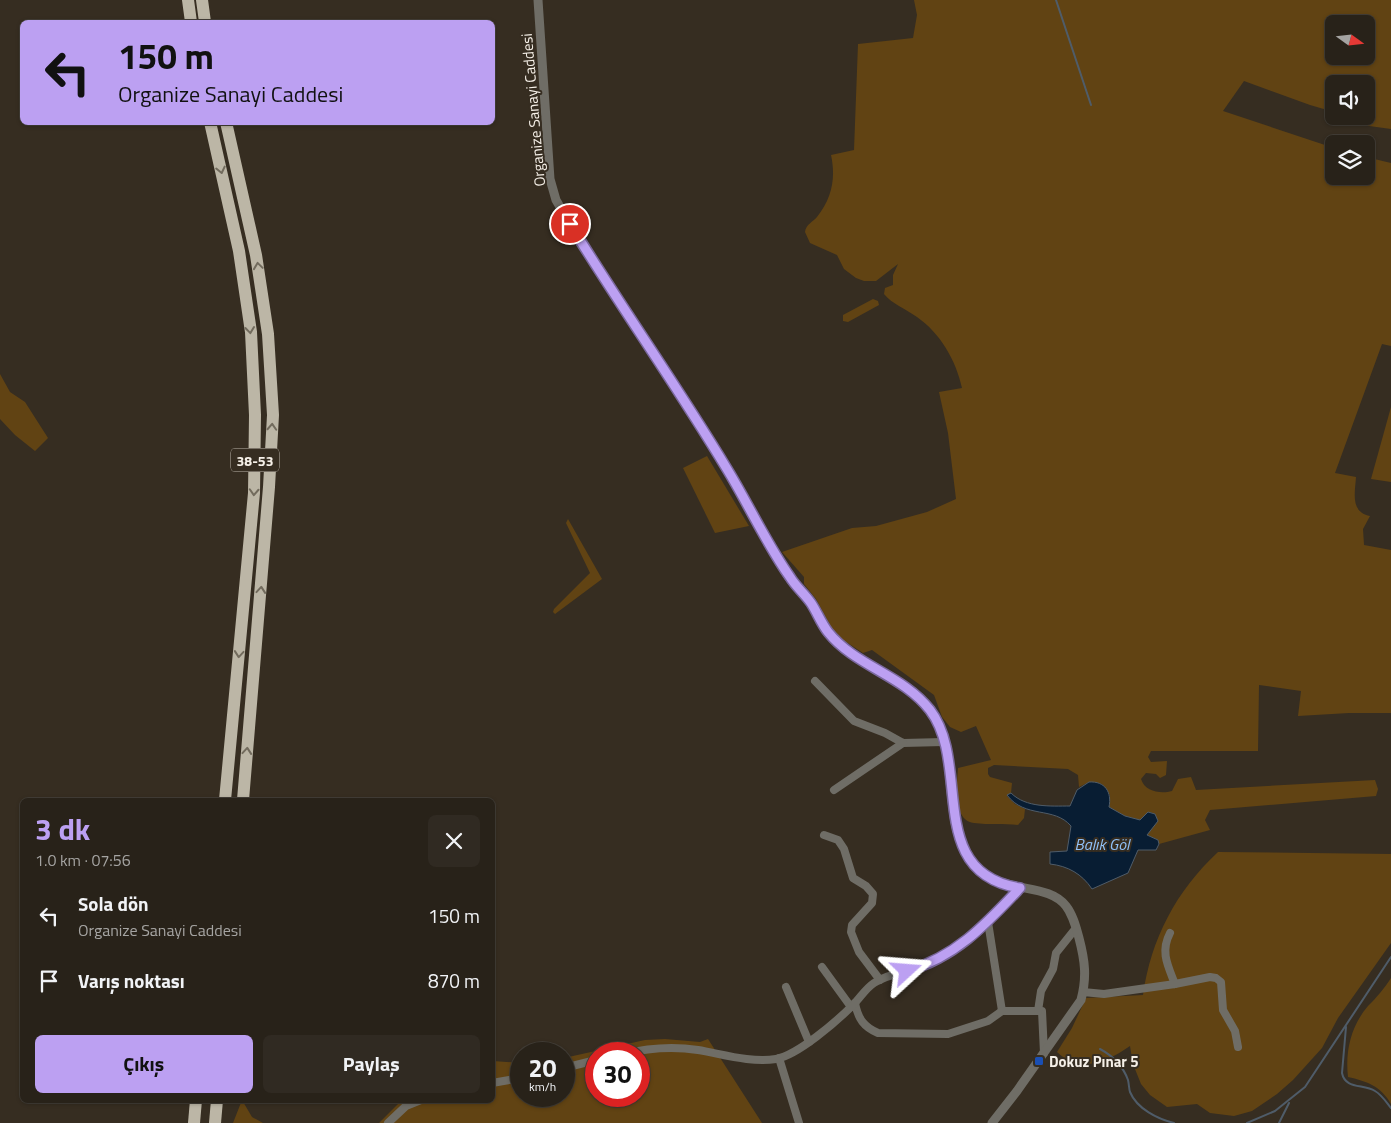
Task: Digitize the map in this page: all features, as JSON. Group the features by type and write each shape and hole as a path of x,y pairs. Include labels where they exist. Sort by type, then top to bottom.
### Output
{"highway":[{"path":"188,0 191,20"},
{"path":"202,0 205,20"},
{"name":"38-53","path":"211,125 239,251 251,332 255,415 254,493 224,798"},
{"name":"38-53","path":"227,125 256,255 268,334 273,415 243,798"},
{"path":"194,1123 196,1103"},
{"path":"215,1123 217,1103"}],"street":[{"name":"Organize Sanayi Caddesi","path":"538,0 550,179 556,200 613,293 727,469 790,578 810,602 826,630 841,646 917,696 930,710 939,726 951,772 955,820 960,842 972,863 988,877 1009,886 1042,891 1061,901 1067,908 1076,928 1086,965 1086,983 1081,1000 992,1123"},
{"path":"815,681 842,706 849,717 903,743 943,742"},
{"path":"834,790 903,743"},
{"path":"824,835 838,840 844,849 853,878 866,886 873,894 872,903 852,924 851,932 859,952 880,980"},
{"path":"650,1048 664,1047 757,1059 780,1058 809,1042 832,1025 853,1005 864,991 880,980 925,966 958,948 988,922 1020,888"},
{"path":"988,922 1002,1011"},
{"path":"1038,1010 1041,991 1053,969 1056,953 1076,928"},
{"path":"1170,934 1166,941 1165,959 1175,984"},
{"path":"822,967 853,1005 856,1014 862,1022 869,1029 878,1033 948,1034 988,1021 1002,1011 1038,1010 1042,1011 1044,1053"},
{"path":"1084,992 1104,994 1210,977 1219,979 1224,1010 1235,1031 1238,1047"},
{"path":"786,987 809,1042"},
{"path":"780,1058 799,1123"},
{"path":"495,1082 510,1080"},
{"path":"388,1123 406,1106 414,1103"}],"shaded area":[{"path":"914,0 1391,0 1391,129 1362,125 1375,125 1375,75 1325,75 1325,109 1244,81 1223,111 1325,145 1325,185 1375,185 1375,159 1391,163 1391,346 1382,344 1335,473 1356,477 1355,501 1359,510 1370,516 1363,529 1364,545 1391,550 1391,713 1298,716 1301,691 1259,685 1258,751 1151,751 1148,757 1151,762 1167,761 1166,775 1160,778 1156,774 1146,773 1141,779 1146,787 1154,791 1163,792 1172,791 1178,779 1191,777 1196,790 1375,780 1378,789 1376,796 1210,810 1205,820 1210,830 1159,844 1158,840 1147,835 1153,813 1148,812 1140,820 1125,816 1109,807 1110,795 1102,784 1089,782 1079,787 1078,775 1068,769 994,765 988,768 988,774 990,777 1012,783 1011,793 1007,796 1015,804 1025,809 1024,818 1018,825 974,823 962,815 959,808 957,783 958,768 991,760 976,726 961,732 950,727 942,717 934,695 872,650 863,653 843,640 831,627 816,599 804,584 804,577 782,552 852,528 876,526 927,512 956,499 948,433 939,392 962,388 956,367 946,348 925,323 891,301 884,294 885,288 893,285 893,275 898,264 876,281 864,281 856,278 844,269 837,255 810,243 805,232 808,225 822,210 832,188 831,155 854,150 858,44 913,38 917,15"},
{"path":"873,299 878,301 879,305 848,322 843,321 843,315"},
{"path":"0,374 10,392 25,402 48,438 35,451 15,435 0,419"},
{"path":"1391,407 1391,482 1371,479"},
{"path":"707,456 749,526 715,533 683,468"},
{"path":"568,519 602,579 555,614 553,612 554,609 590,573 566,523"},
{"path":"1218,852 1391,854 1391,943 1338,1018 1322,1048 1293,1080 1277,1094 1252,1111 1234,1116 1210,1113 1197,1104 1167,1107 1150,1095 1141,1084 1133,1064 1130,1046 1103,1061 1084,1064 1066,1059 1057,1052 1072,1028 1086,998 1143,995 1152,955 1168,917 1190,883"},
{"path":"1391,978 1391,1104 1383,1093 1372,1085 1348,1077 1347,1058 1350,1039 1357,1022"},
{"path":"665,1039 700,1042 708,1039 762,1123 379,1123 400,1103 495,1103 495,1061 510,1062 510,1107 575,1107 575,1056 585,1053 585,1107 650,1107 650,1042 636,1042"},
{"path":"241,1103 244,1103 252,1117 263,1123 233,1123"}],"water":[{"name":"Balık Göl","path":"1089,782 1099,783 1103,786 1108,792 1109,807 1125,816 1140,820 1148,812 1155,814 1158,821 1147,835 1158,840 1159,844 1156,850 1138,850 1128,873 1092,889 1084,879 1074,872 1050,864 1050,852 1067,851 1071,826 1056,816 1022,807 1007,795 1011,793 1031,804 1070,806 1077,790"}],"waterway":[{"path":"1056,0 1091,105"},
{"path":"1247,1123 1275,1111 1305,1087 1391,957"},
{"path":"1346,1027 1342,1073 1344,1078 1351,1084 1375,1091 1391,1108"},
{"path":"1100,1049 1113,1058 1120,1066 1126,1075 1133,1098 1155,1116 1174,1123"},
{"path":"1279,1123 1289,1103"}],"place":[{"name":"Dokuz Pınar 5","path":"1039,1061"}],"route":[{"path":"570,224 727,469 790,578 810,602 826,630 841,646 917,696 930,710 939,726 951,772 955,820 960,842 972,863 988,877 1009,886 1020,888 988,922 958,948 925,966 907,971"}]}
